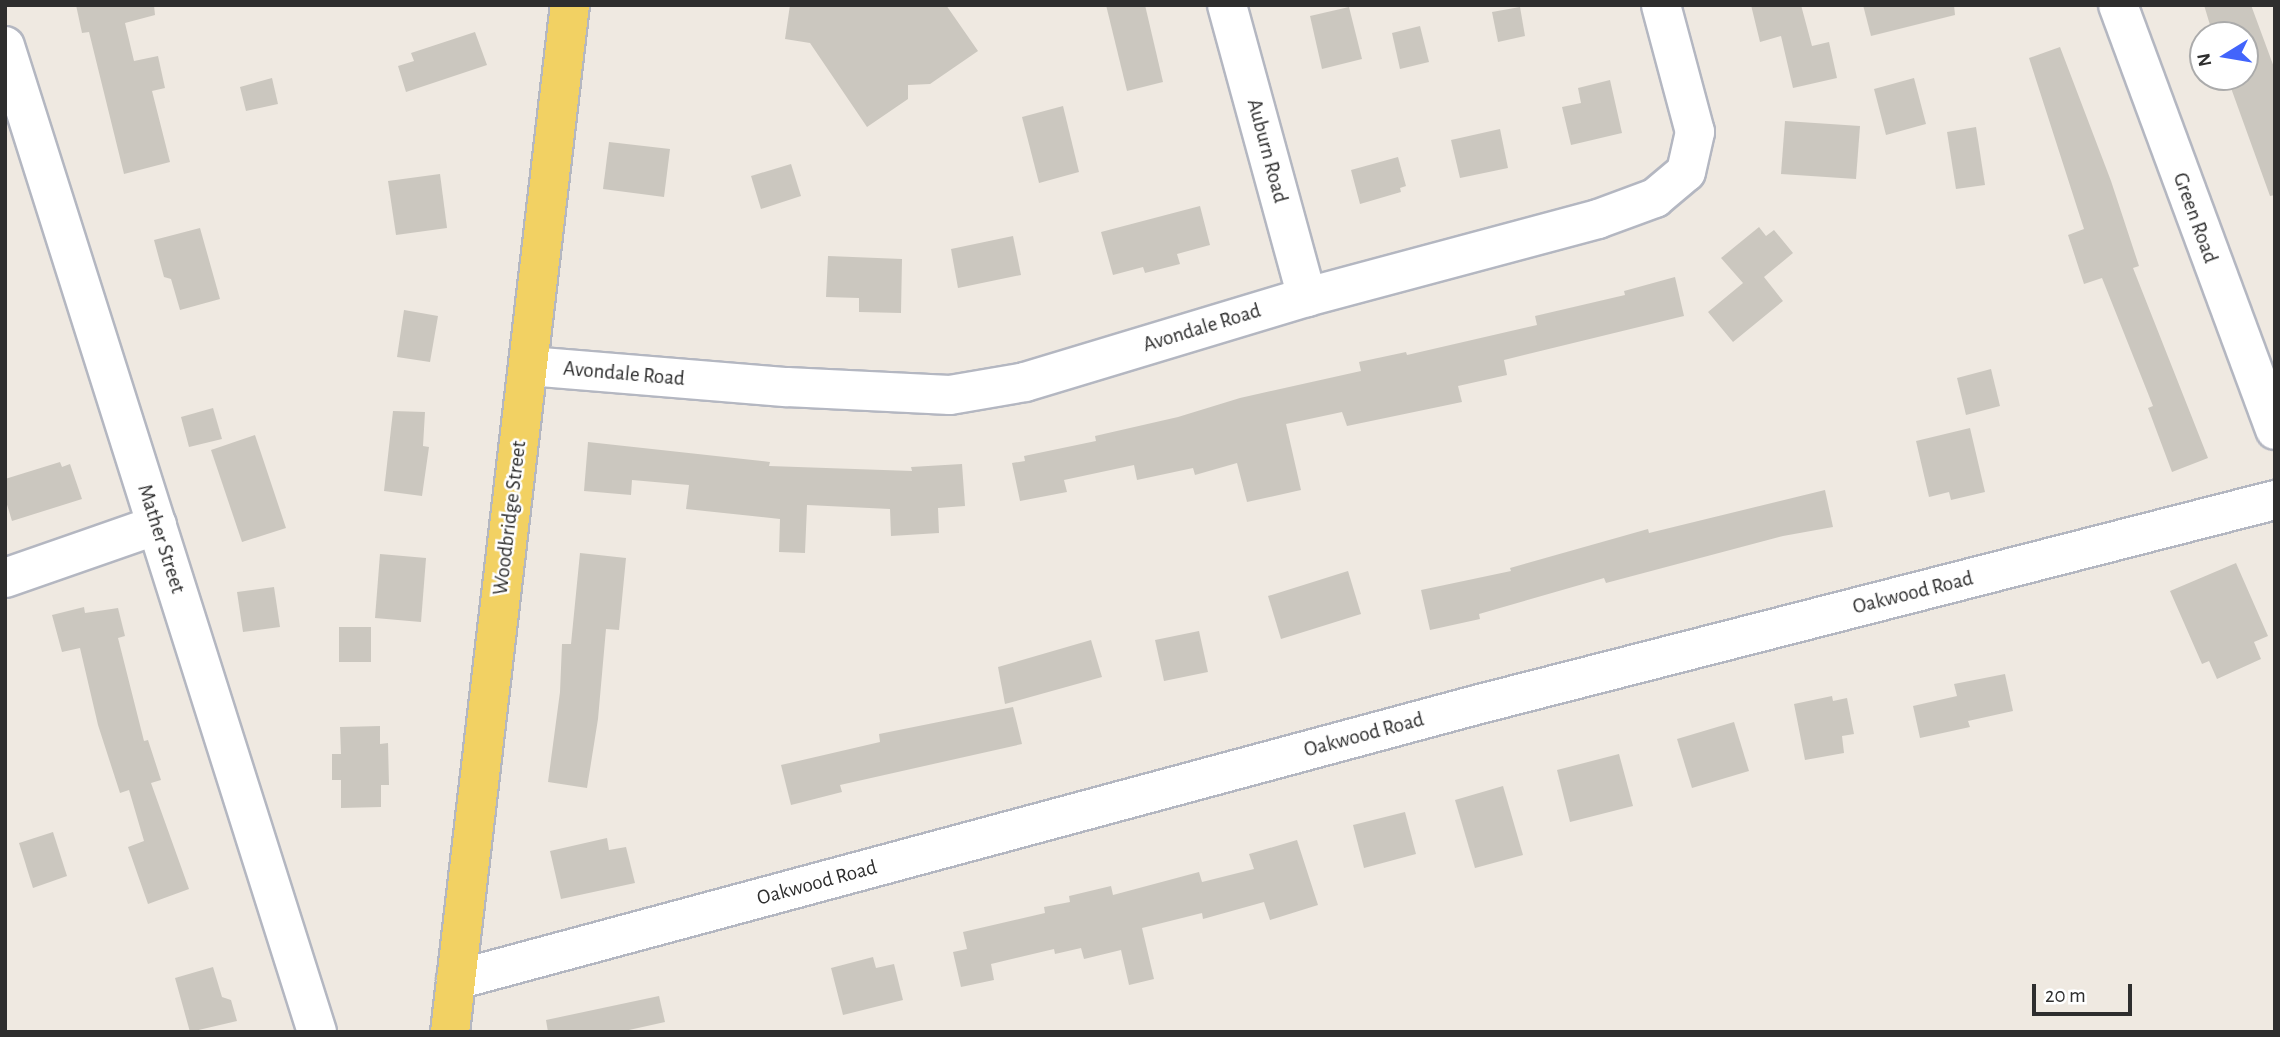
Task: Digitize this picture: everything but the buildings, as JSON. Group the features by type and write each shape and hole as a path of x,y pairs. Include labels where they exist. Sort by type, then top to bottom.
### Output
{"main road":[{"name":"Woodbridge Street","path":"450,1032 570,5"}],"street":[{"name":"Auburn Road","path":"1227,5 1307,296"},
{"name":"Avondale Road","path":"529,366 788,387 950,394 1025,382 1307,296 1598,219 1655,198 1686,172 1695,132 1661,5"},
{"name":"Green Road","path":"2118,5 2265,375 2275,430"},
{"name":"Mather Street","path":"5,46 317,1032"},
{"name":"Oakwood Road","path":"456,980 1459,710 2275,500"},
{"path":"5,578 157,525"}]}
